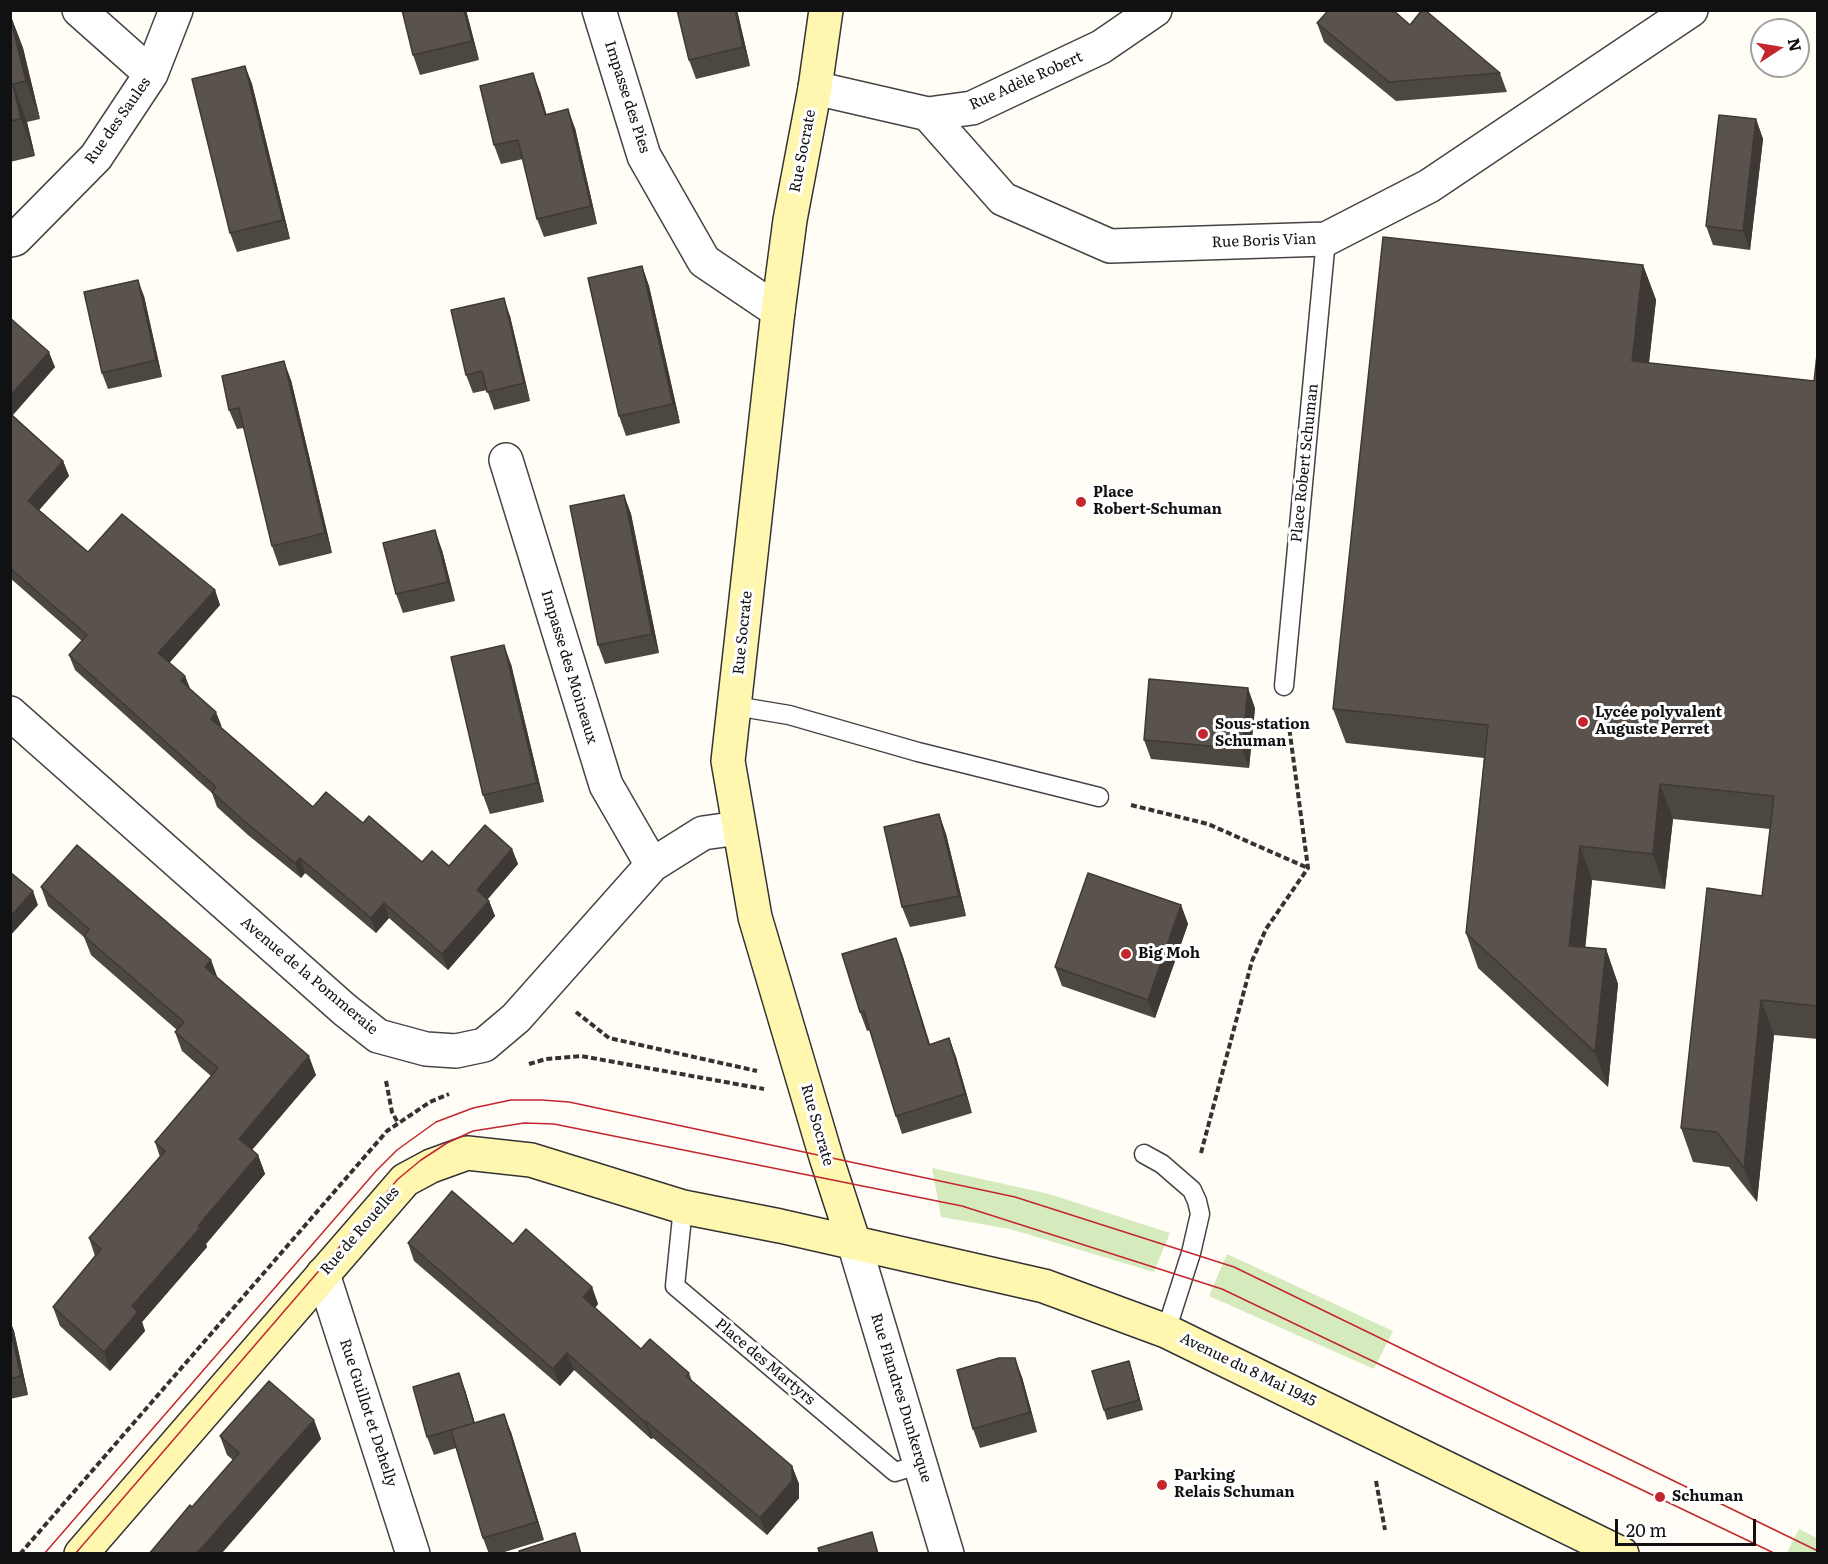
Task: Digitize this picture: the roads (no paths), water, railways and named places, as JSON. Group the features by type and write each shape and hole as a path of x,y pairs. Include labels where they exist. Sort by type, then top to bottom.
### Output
{"street":[{"path":"79,10 151,74"},
{"name":"Rue des Saules","path":"10,240 15,239 96,157 151,74 176,10"},
{"name":"Impasse des Pies","path":"599,10 644,156 704,261 778,311"},
{"name":"Rue Socrate","path":"826,10 815,88 790,220 778,311 728,761 755,917 826,1157 854,1243"},
{"name":"Rue Adèle Robert","path":"815,88 928,114 972,108 1101,47 1155,10"},
{"name":"Rue Boris Vian","path":"928,114 1003,199 1110,246 1326,239 1429,186 1691,10"},
{"name":"Impasse des Moineaux","path":"506,460 606,785 652,866"},
{"name":"Avenue de la Pommeraie","path":"10,713 345,1010 378,1036 426,1048 456,1051 484,1045 516,1018 652,866 704,833 739,828"},
{"name":"Rue de Rouelles","path":"81,1554 405,1180 431,1166 467,1153 531,1160 683,1207 854,1243"},
{"name":"Avenue du 8 Mai 1945","path":"854,1243 1044,1286 1166,1331 1622,1554"},
{"name":"Rue Flandres Dunkerque","path":"854,1243 947,1554"},
{"name":"Rue Guillot et Dehelly","path":"323,1274 413,1554"}],"lane":[{"name":"Place Robert Schuman","path":"1284,686 1326,239"},
{"path":"735,706 789,715 918,752 1099,797"},
{"path":"1144,1154 1162,1164 1192,1190 1200,1214 1191,1253 1166,1331"},
{"name":"Place des Martyrs","path":"683,1207 675,1286 895,1472 921,1464"}],"tram line":[{"path":"44,1554 376,1171 397,1150 436,1122 473,1108 511,1100 569,1102 1015,1197 1234,1267 1818,1551"},
{"path":"75,1554 398,1179 447,1143 473,1131 524,1123 554,1124 962,1206 1222,1289 1776,1554"}],"place":[{"name":"Place Robert-Schuman","path":"1081,502"},
{"name":"Lycée polyvalent Auguste Perret","path":"1583,722"},
{"name":"Sous-station Schuman","path":"1203,734"},
{"name":"Big Moh","path":"1126,954"},
{"name":"Parking Relais Schuman","path":"1162,1485"},
{"name":"Schuman","path":"1660,1497"}]}
